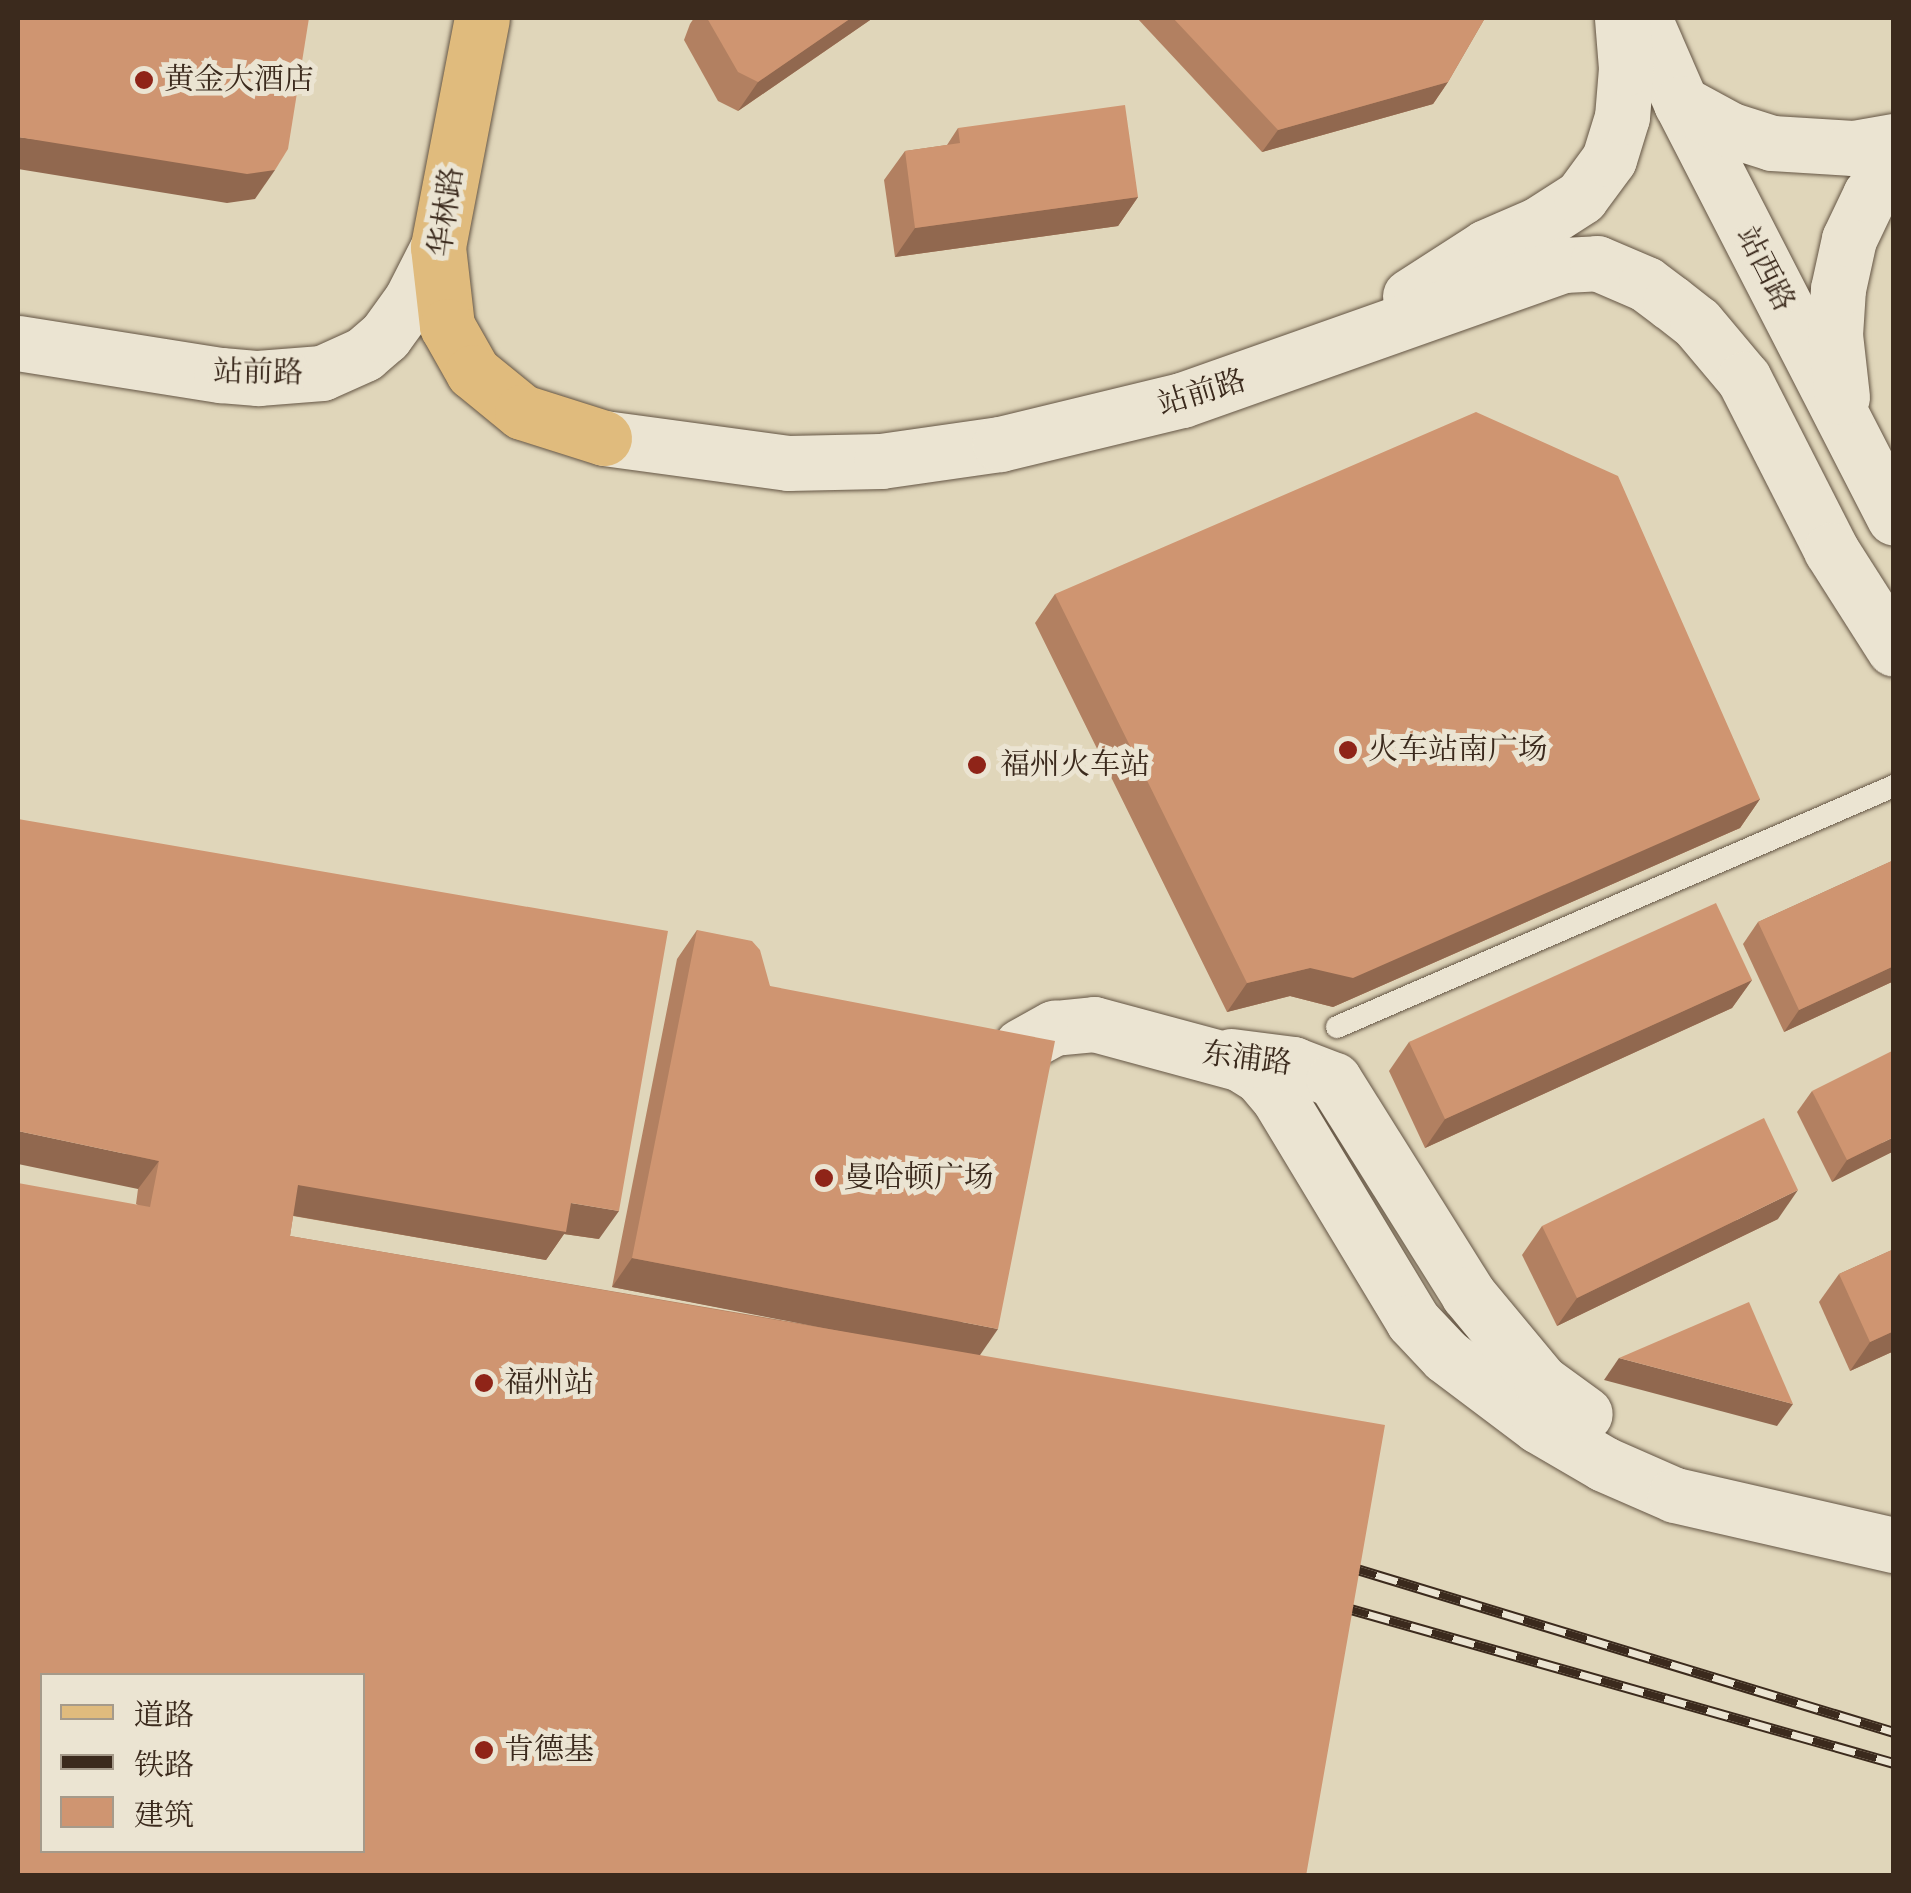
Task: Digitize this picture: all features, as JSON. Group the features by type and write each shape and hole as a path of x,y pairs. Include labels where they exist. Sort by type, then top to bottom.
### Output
{"main road":[{"name":"华林路","path":"482,18 438,246 447,326 474,372 522,412 604,438"},
{"path":"1332,348 1486,246 1539,224 1581,196 1609,159 1622,117 1626,68 1622,18"},
{"name":"站西路","path":"1644,18 1681,103 1894,518"},
{"path":"1681,103 1730,130 1772,143 1839,148 1894,141"},
{"path":"1846,430 1835,335 1838,289 1849,239 1863,210 1894,168"},
{"name":"站前路","path":"18,343 221,375 258,378 322,373 364,354 384,336 411,300 438,246"},
{"name":"站前路","path":"604,438 750,460 881,461 1000,444 1126,416 1564,265 1597,263 1646,284 1670,302 1696,323 1744,379 1831,550"},
{"path":"1831,550 1894,650"},
{"path":"1831,550 1894,687"},
{"path":"1021,1046 1054,1028 1094,1024 1188,1050"},
{"name":"东浦路","path":"1188,1050 1293,1064 1334,1080 1468,1294 1541,1382 1577,1409 1642,1446 1696,1464 1894,1508"},
{"name":"东浦路","path":"1188,1050 1239,1063 1269,1086 1413,1321 1446,1356 1539,1426 1604,1464 1675,1495 1894,1545"}],"lane":[{"path":"1337,1026 1894,786"}],"building":[{"path":"18,18 309,18 288,149 275,170 247,174 18,137"},
{"path":"707,18 851,18 758,82 738,72"},
{"path":"1173,18 1485,18 1448,82 1278,130"},
{"path":"1125,105 1138,197 915,228 905,151 960,143 958,128"},
{"path":"1476,412 1618,476 1760,799 1353,978 1310,968 1247,983 1055,594"},
{"name":"福州站","path":"18,819 668,931 619,1211 571,1203 566,1232 298,1185 290,1236 1385,1425 1306,1876 18,1876 18,1183 150,1207 159,1161 18,1131"},
{"path":"1894,860 1894,966 1799,1010 1758,922"},
{"path":"1716,903 1752,980 1445,1119 1409,1042"},
{"name":"曼哈顿广场","path":"697,930 752,941 760,950 770,986 1055,1041 998,1329 632,1258"},
{"path":"1894,1050 1894,1137 1847,1160 1812,1091"},
{"path":"1764,1118 1798,1190 1577,1298 1542,1226"},
{"path":"1894,1249 1894,1331 1870,1342 1839,1274"},
{"path":"1749,1302 1793,1404 1619,1358"}],"railway":[{"path":"1334,1562 1894,1732"},
{"path":"1326,1602 1894,1763"}],"place":[{"name":"黄金大酒店","path":"144,80"},
{"name":"火车站南广场","path":"1348,750"},
{"name":"福州火车站","path":"977,765"},
{"name":"曼哈顿广场","path":"824,1178"},
{"name":"福州站","path":"484,1383"},
{"name":"肯德基","path":"484,1750"}]}
